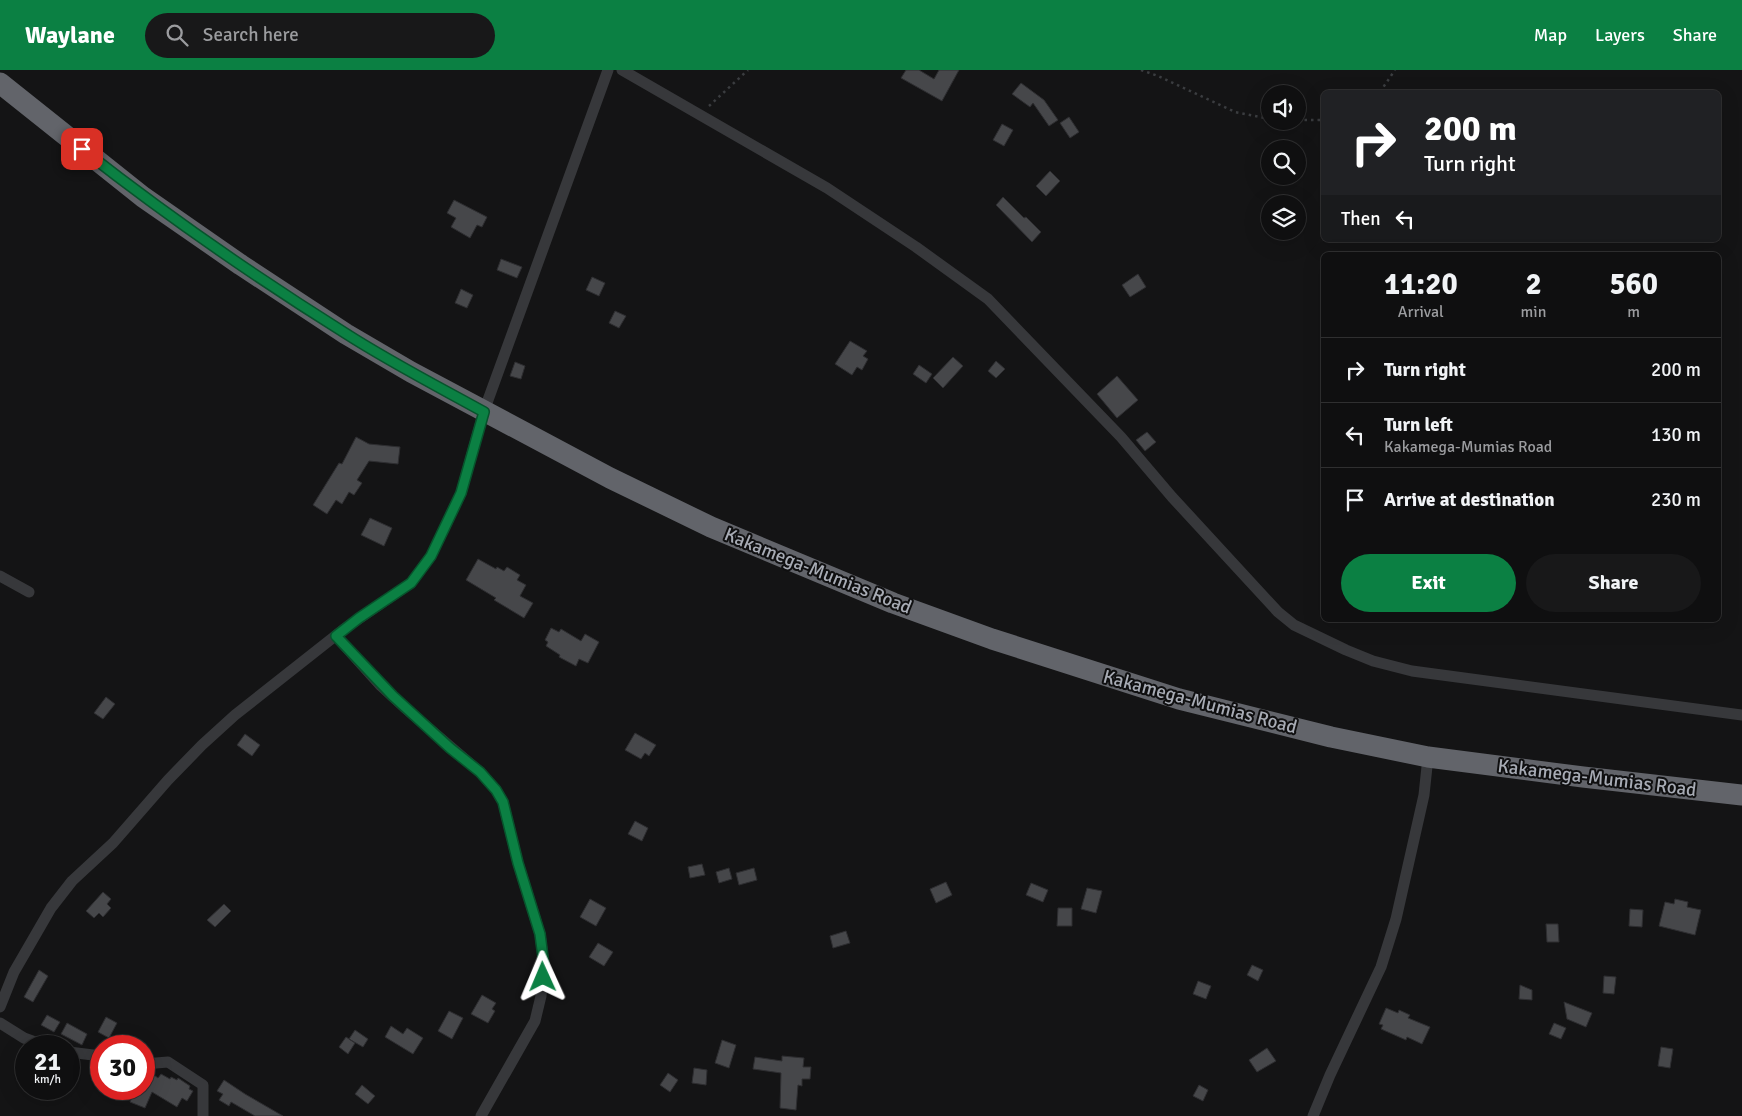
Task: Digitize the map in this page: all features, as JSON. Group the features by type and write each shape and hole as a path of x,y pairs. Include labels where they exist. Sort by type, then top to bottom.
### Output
{"highway":[{"name":"Kakamega-Mumias Road","path":"0,83 143,197 241,265 346,334 484,412 610,478 711,527 893,603 983,636 1179,699 1331,737 1428,757 1742,795"}],"street":[{"path":"0,1007 14,972 51,908 72,881 113,843 168,780 235,715 359,618 411,583 431,556 461,493 484,412 608,70"},
{"path":"622,70 827,188 916,247 988,300 1047,358 1121,437 1172,497 1278,612 1294,625 1321,639 1373,661 1412,670 1742,716"},
{"path":"0,576 29,592"},
{"path":"336,636 393,696 450,748 480,772 496,790 503,802 518,863 540,934 544,965 541,996 535,1021 481,1116"},
{"path":"1313,1116 1330,1074 1381,967 1396,919 1424,795 1428,757"},
{"path":"0,1023 19,1035"},
{"path":"155,1063 168,1062 203,1085 203,1116"}],"path":[{"path":"701,115 748,70"},
{"path":"1141,70 1235,112 1261,117"},
{"path":"1381,90 1395,70"},
{"path":"1306,120 1321,120"}],"building":[{"path":"906,70 919,70 934,79 939,70 959,70 942,101 901,78"},
{"path":"1021,83 1044,100 1058,120 1049,126 1033,103 1030,107 1012,94"},
{"path":"1069,117 1079,132 1070,138 1060,123"},
{"path":"1002,124 1013,130 1004,146 993,140"},
{"path":"1050,171 1060,181 1046,196 1036,186"},
{"path":"1003,197 1041,232 1032,242 996,205"},
{"path":"454,200 487,217 482,227 477,225 470,238 451,227 456,218 447,213"},
{"path":"501,259 522,267 517,278 497,270"},
{"path":"1138,274 1146,287 1130,297 1122,285"},
{"path":"592,277 605,283 599,296 586,290"},
{"path":"461,289 473,295 467,308 455,303"},
{"path":"615,311 626,316 619,328 609,323"},
{"path":"850,341 867,351 863,356 868,359 862,370 857,367 852,375 835,364"},
{"path":"953,357 963,366 943,388 933,378"},
{"path":"996,361 1005,369 996,378 988,371"},
{"path":"515,362 525,366 521,379 510,376"},
{"path":"919,365 932,374 926,383 913,374"},
{"path":"1117,376 1138,400 1117,418 1097,394"},
{"path":"1147,432 1156,442 1145,451 1136,440"},
{"path":"356,437 369,444 400,447 398,464 369,461 357,480 362,483 354,495 349,492 342,504 336,500 327,514 313,505 339,463 342,464"},
{"path":"370,518 392,528 384,546 361,535"},
{"path":"478,559 496,569 497,567 504,571 507,567 520,575 517,580 526,585 520,596 533,603 524,618 466,580"},
{"path":"551,628 559,632 561,629 581,641 585,634 599,642 588,663 579,659 576,666 559,657 560,655 546,646 548,642 545,640"},
{"path":"106,697 115,704 103,719 94,713"},
{"path":"635,733 656,745 649,756 645,753 641,759 625,750"},
{"path":"245,734 260,745 252,756 237,745"},
{"path":"635,821 648,828 642,841 628,834"},
{"path":"702,864 705,875 690,878 688,867"},
{"path":"729,868 732,879 719,883 716,872"},
{"path":"754,868 757,880 739,885 736,873"},
{"path":"946,882 952,895 936,903 930,889"},
{"path":"1031,883 1048,890 1043,902 1026,895"},
{"path":"1087,888 1102,891 1096,913 1081,909"},
{"path":"103,892 111,899 107,904 111,908 103,917 99,913 94,918 86,911"},
{"path":"590,899 606,908 596,926 580,917"},
{"path":"1675,899 1688,902 1687,907 1701,910 1695,935 1659,926 1665,902 1674,904"},
{"path":"224,904 231,911 215,927 207,920"},
{"path":"1058,908 1072,908 1072,926 1057,926"},
{"path":"1630,909 1643,910 1642,927 1629,926"},
{"path":"1546,924 1558,924 1559,942 1547,942"},
{"path":"846,931 850,943 833,948 830,936"},
{"path":"598,943 613,952 604,966 589,957"},
{"path":"1252,965 1263,970 1258,981 1247,975"},
{"path":"39,970 48,976 33,1002 24,997"},
{"path":"1604,976 1616,977 1614,994 1603,993"},
{"path":"1198,981 1211,986 1206,999 1193,994"},
{"path":"1520,985 1532,990 1532,1000 1519,999"},
{"path":"482,995 496,1003 492,1009 495,1011 488,1023 471,1014"},
{"path":"1564,1002 1592,1013 1586,1027 1567,1019"},
{"path":"1386,1008 1398,1013 1399,1010 1410,1015 1408,1018 1430,1027 1422,1044 1407,1037 1406,1040 1381,1029 1383,1025 1379,1024"},
{"path":"449,1011 463,1018 452,1039 438,1031"},
{"path":"47,1015 60,1022 54,1032 41,1025"},
{"path":"106,1017 117,1023 111,1035 104,1035 98,1032"},
{"path":"67,1023 87,1034 82,1045 80,1044 80,1035 61,1034"},
{"path":"1554,1023 1566,1028 1561,1039 1549,1034"},
{"path":"391,1026 403,1034 407,1028 423,1038 413,1054 385,1037"},
{"path":"355,1030 368,1039 363,1047 349,1039"},
{"path":"346,1037 355,1043 348,1054 339,1047"},
{"path":"722,1040 736,1045 729,1068 715,1063"},
{"path":"1661,1047 1673,1049 1670,1068 1658,1066"},
{"path":"1267,1048 1276,1061 1257,1072 1249,1060"},
{"path":"782,1056 804,1058 803,1067 811,1067 810,1079 802,1079 802,1086 798,1085 796,1110 780,1108 781,1073 753,1069 755,1057 782,1061"},
{"path":"694,1068 707,1070 706,1085 692,1083"},
{"path":"668,1073 678,1080 670,1092 660,1085"},
{"path":"161,1074 170,1079 171,1077 177,1080 178,1078 190,1086 189,1089 193,1091 187,1101 182,1098 177,1107 155,1094 155,1076 158,1078"},
{"path":"224,1080 283,1116 255,1116 231,1102 229,1106 219,1100 223,1094 217,1091"},
{"path":"362,1085 375,1096 368,1104 355,1094"},
{"path":"1199,1085 1208,1090 1203,1101 1193,1096"},
{"path":"131,1100 148,1100 145,1108 130,1102"}],"route":[{"path":"82,149 143,197 241,265 346,334 484,412 461,493 431,556 411,583 336,636 381,686 450,748 480,772 496,790 503,802 518,863 540,934 544,965 543,977"}]}
